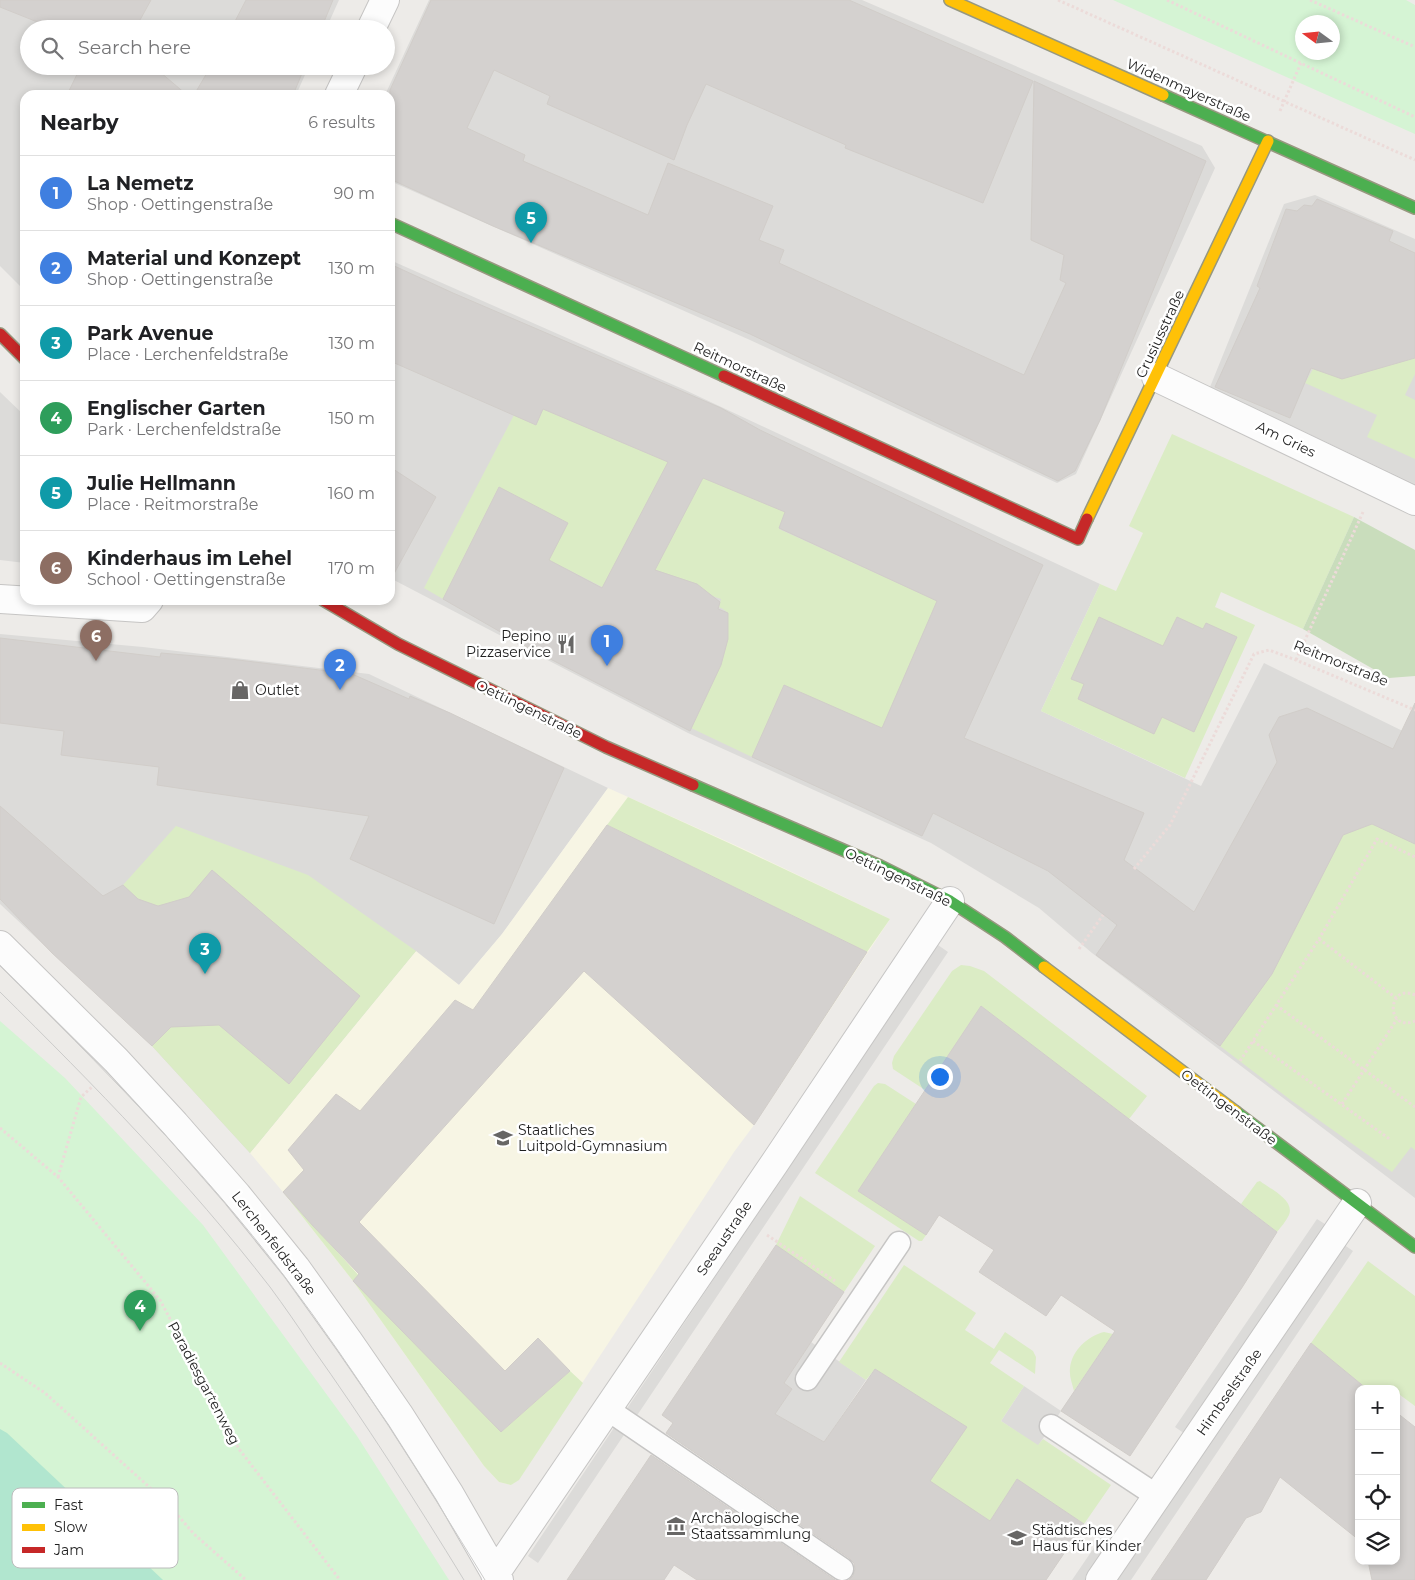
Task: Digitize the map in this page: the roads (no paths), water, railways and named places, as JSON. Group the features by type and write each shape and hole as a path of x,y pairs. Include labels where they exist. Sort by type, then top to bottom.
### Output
{"main road":[{"name":"Widenmayerstraße","path":"950,0 1415,208"},
{"name":"Crusiusstraße","path":"1078,539 1268,141"},
{"name":"Reitmorstraße","path":"395,224 1078,539"},
{"path":"0,334 20,354"},
{"name":"Oettingenstraße","path":"332,605 398,644 606,747 880,866 950,901 1005,937 1415,1247"}],"street":[{"path":"375,20 385,0"},
{"path":"341,90 349,75"},
{"name":"Am Gries","path":"1156,377 1415,501"},
{"path":"0,599 20,600"},
{"path":"95,605 142,608 145,605"},
{"name":"Seeaustraße","path":"497,1577 607,1409 950,901"},
{"name":"Lerchenfeldstraße","path":"0,945 116,1060 175,1124 237,1195 296,1268 400,1416 450,1493 497,1577"},
{"name":"Himbselstraße","path":"1100,1580 1357,1203"}],"lane":[{"path":"807,1379 899,1242"},
{"path":"607,1409 842,1569"},
{"path":"1052,1426 1157,1496"}],"tram line":[{"path":"0,966 184,1155 285,1277 364,1388 485,1580"},
{"path":"0,992 71,1063 174,1172 207,1209 270,1287 370,1432 464,1580"}],"place":[{"name":"Julie Hellmann","path":"531,243"},
{"name":"Pepino Pizzaservice","path":"566,644"},
{"name":"Kinderhaus im Lehel","path":"96,661"},
{"name":"La Nemetz","path":"607,666"},
{"name":"Outlet","path":"240,690"},
{"name":"Material und Konzept","path":"340,690"},
{"name":"Park Avenue","path":"205,974"},
{"name":"Staatliches Luitpold-Gymnasium","path":"503,1138"},
{"name":"Englischer Garten","path":"140,1331"},
{"name":"Archäologische Staatssammlung","path":"676,1526"},
{"name":"Städtisches Haus für Kinder","path":"1017,1538"}]}
